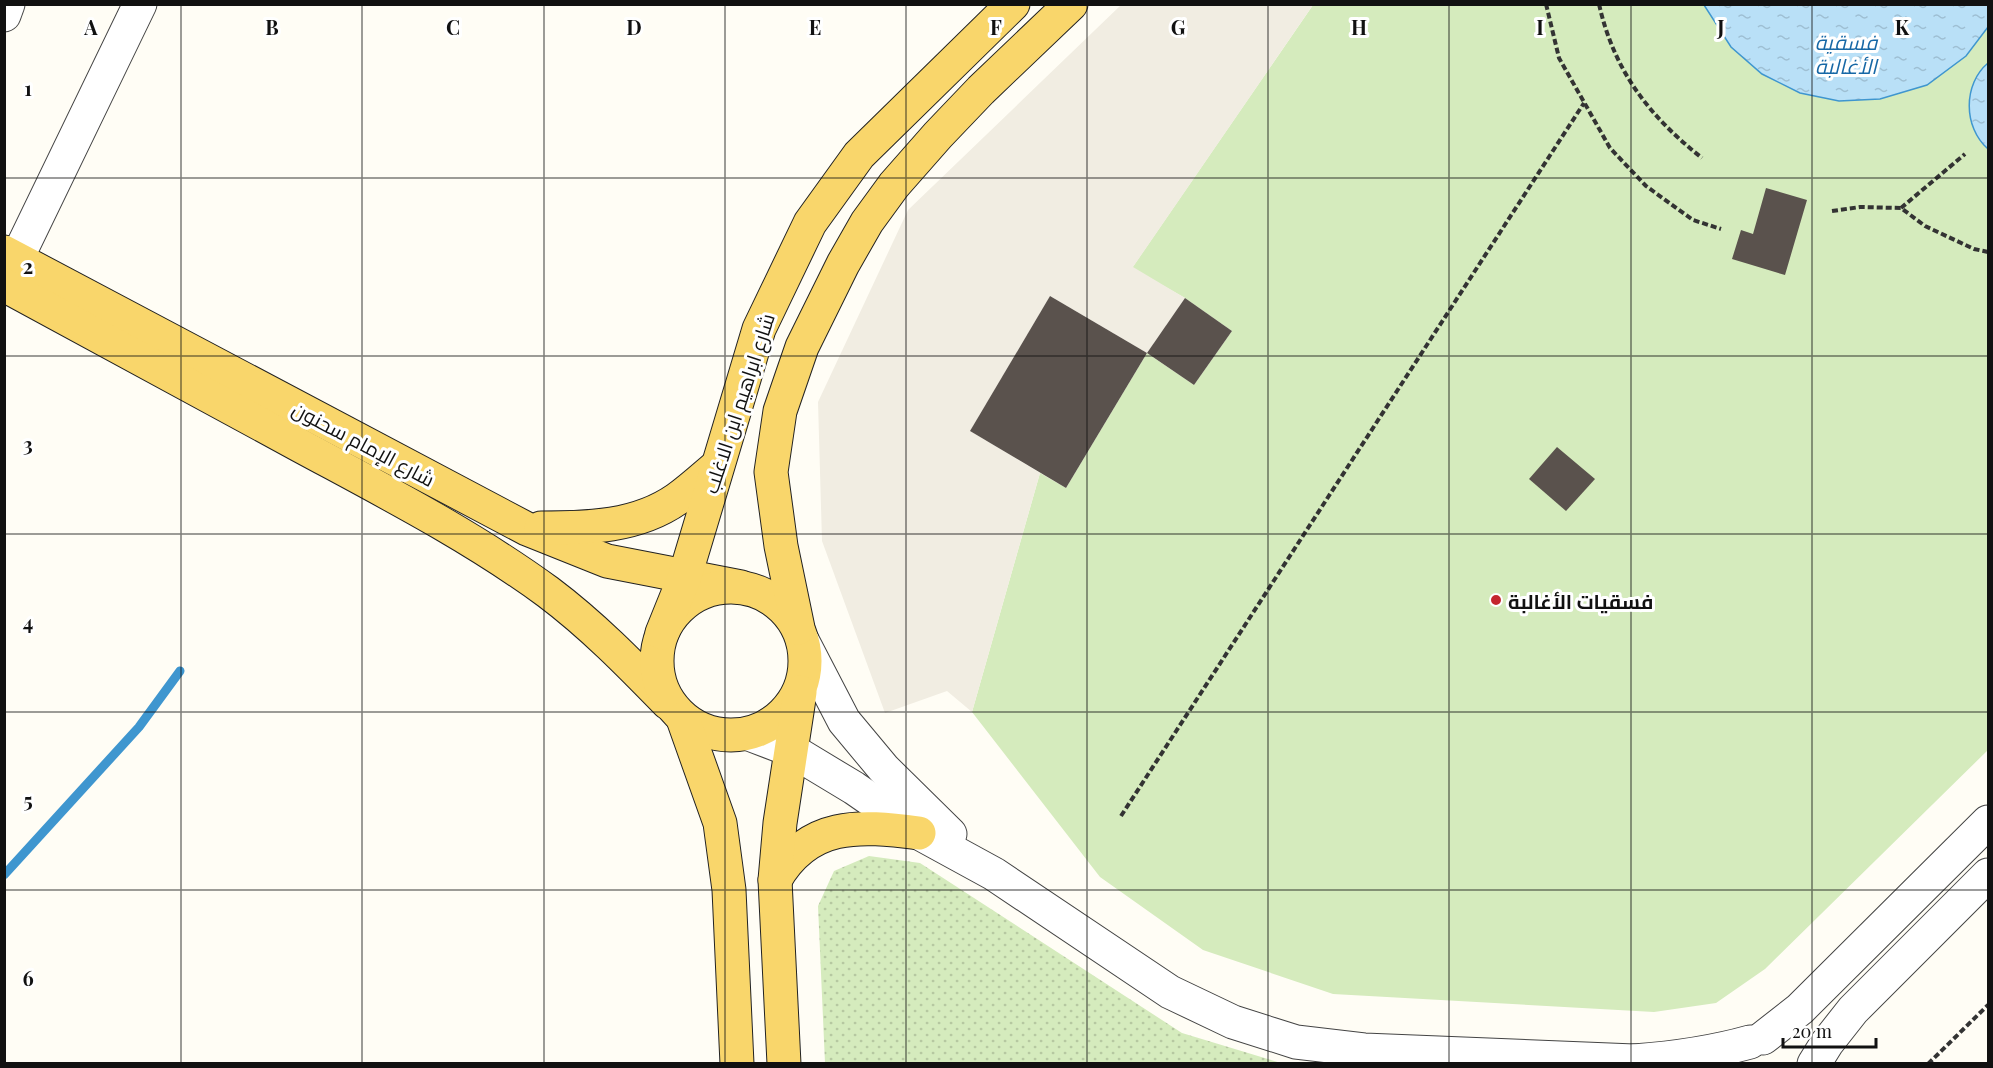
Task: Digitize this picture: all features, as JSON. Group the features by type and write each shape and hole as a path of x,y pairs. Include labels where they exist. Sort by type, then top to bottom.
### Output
{"main road":[{"name":"شارع ابراهيم ابن الاغلب","path":"662,633 685,576 759,329 810,223 859,155 1013,4"},
{"path":"784,1064 775,880 780,823 806,665 780,546 771,472 780,411 802,347 843,264 867,222 894,185 938,135 981,90 1071,4"},
{"name":"شارع الإمام سحنون","path":"7,270 527,528 607,561 741,587"},
{"name":"شارع الإمام سحنون","path":"7,270 485,548 549,593 582,620 612,646 675,711"},
{"path":"527,528 595,527 638,518 676,500 717,466"},
{"path":"737,1064 729,890 720,823 675,711 658,680 656,656 662,633 675,612 693,596 716,588 741,587 764,594 784,608 801,635"},
{"path":"675,711 703,731 726,736 749,734 771,724 789,709 801,688"},
{"path":"775,880 791,857 826,834 879,829 919,833"}],"street":[{"path":"4,15 8,4"},
{"path":"7,270 140,4"},
{"path":"801,635 844,722 899,785 994,874"},
{"path":"749,734 791,750 854,788 919,833 994,874 1170,992 1233,1023 1296,1042 1364,1050 1643,1062 1748,1048 1776,1038 1788,1043 1804,1064"},
{"path":"1748,1048 1800,1009 1989,822"},
{"path":"1814,1064 1853,1010 1989,875"}],"path":[{"path":"1546,4 1559,58 1610,148 1646,186 1693,220 1722,229"},
{"path":"1599,4 1614,54 1631,84 1651,112 1702,158"},
{"path":"1122,816 1584,103"},
{"path":"1901,208 1965,154"},
{"path":"1832,210 1860,207 1901,208 1925,226 1974,249 1989,252"},
{"path":"1929,1064 1989,1005"}],"green space":[{"name":"فسقيات الأغالبة","path":"1313,5 1988,5 1988,750 1765,969 1716,1003 1654,1012 1333,994 1203,950 1100,877 972,712 1040,473 1066,488 1147,353 1194,385 1232,331 1185,298 1132,268"},
{"path":"869,856 920,863 1182,1033 1281,1063 825,1063 818,906 834,871"}],"shaded area":[{"path":"1121,5 1313,5 1133,267 1185,298 1147,353 1050,296 970,431 1040,473 972,712 947,691 885,713 822,541 818,402 908,210"}],"water":[{"name":"فسقية الأغالبة","path":"1704,5 1988,5 1988,27 1966,56 1927,85 1880,99 1839,101 1800,93 1762,74 1731,47"},
{"path":"1988,63 1988,149 1974,129 1969,106 1974,82"}],"building":[{"path":"1766,188 1807,200 1785,275 1732,259 1741,230 1753,234"},
{"path":"1050,296 1147,353 1066,488 970,431"},
{"path":"1185,298 1232,331 1194,385 1147,353"},
{"path":"1557,447 1595,479 1566,511 1529,479"}],"waterway":[{"path":"4,875 139,727 180,671"}],"place":[{"name":"فسقيات الأغالبة","path":"1496,600"}]}
